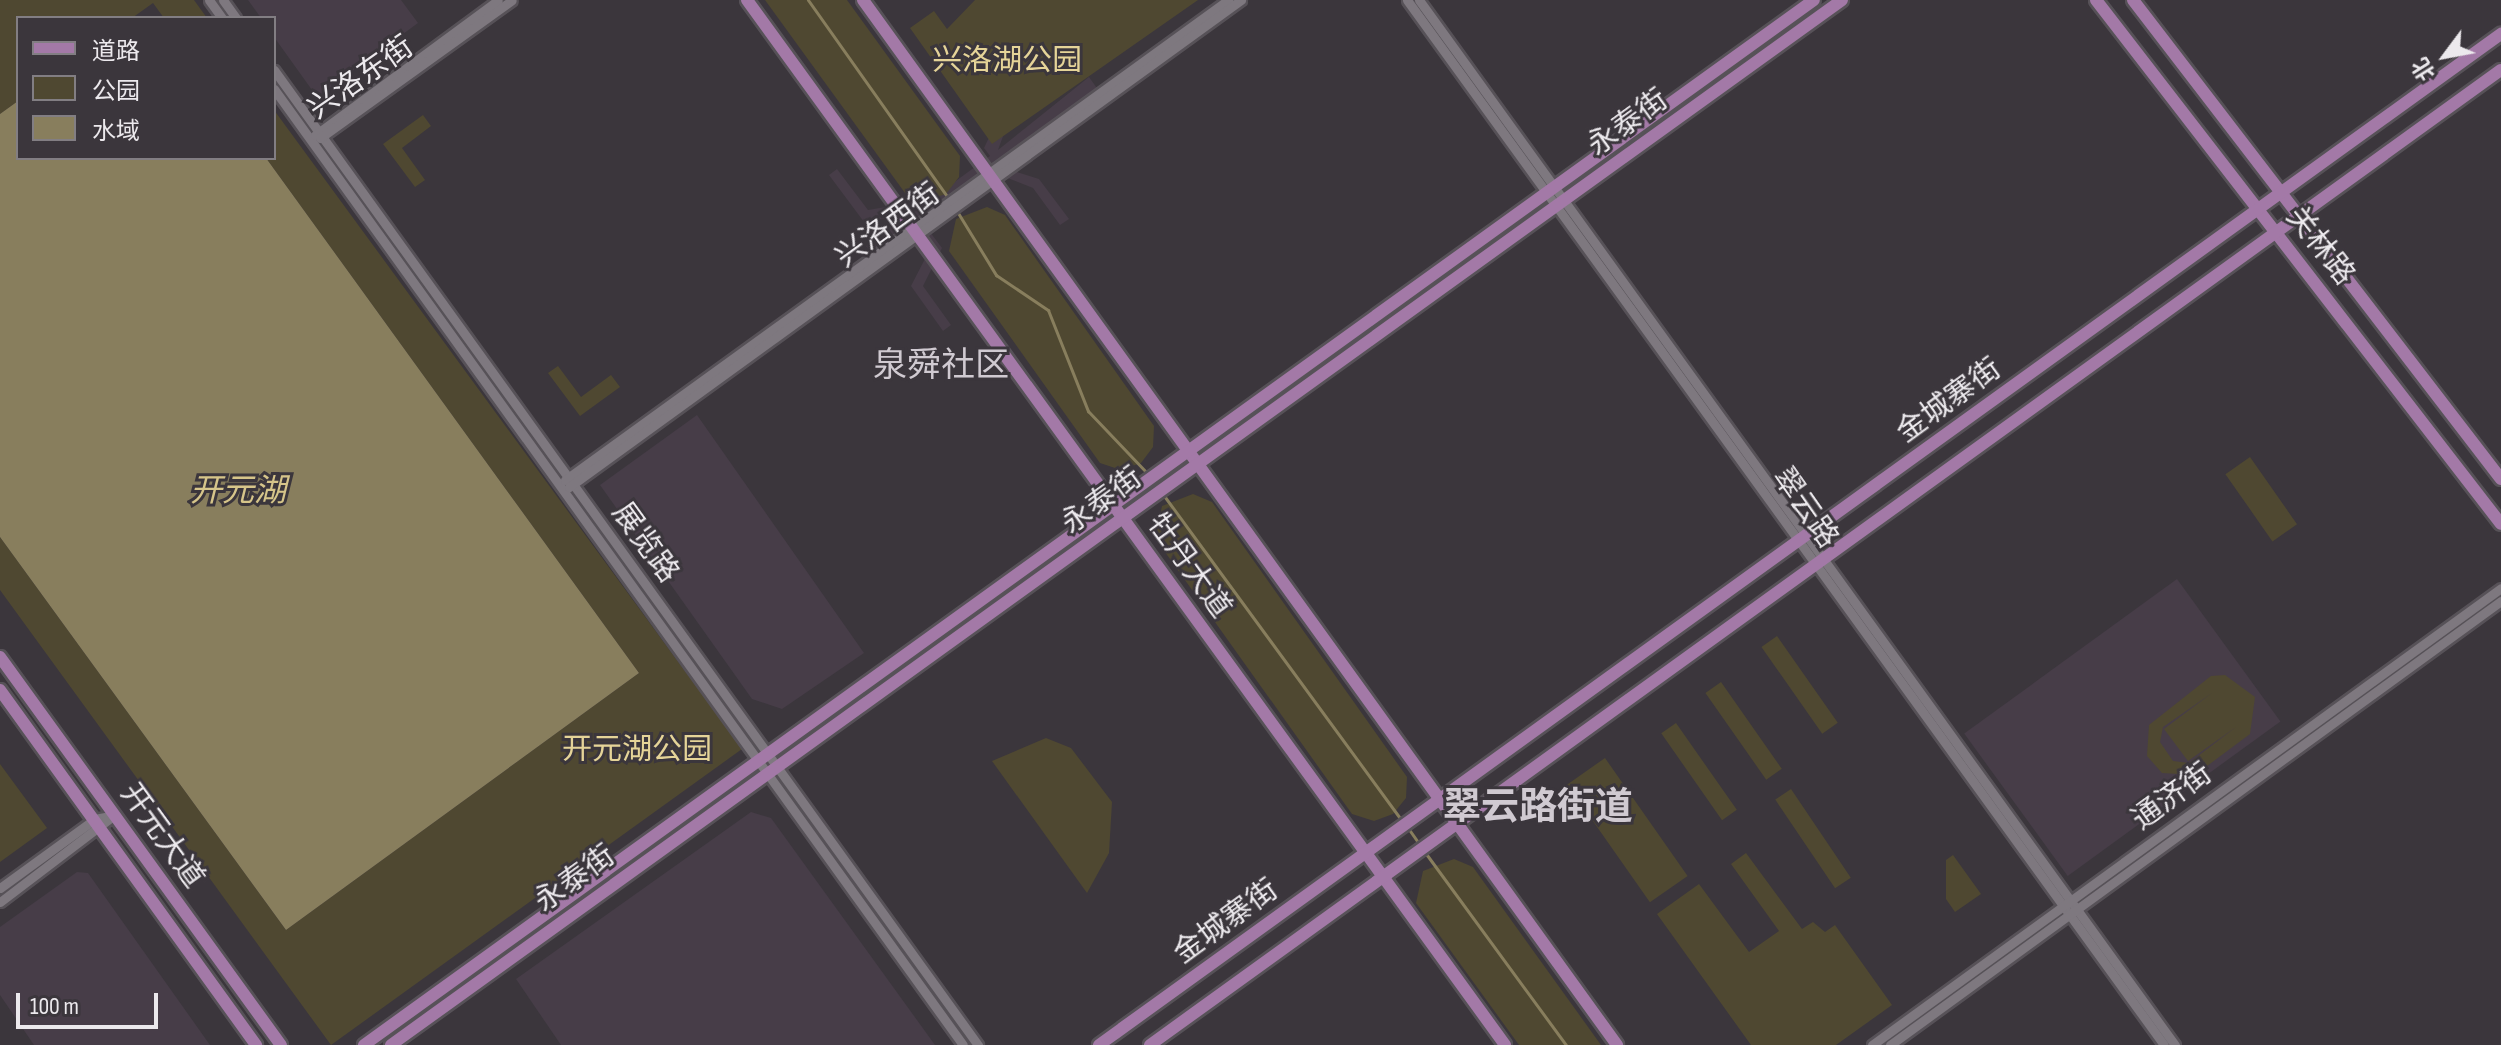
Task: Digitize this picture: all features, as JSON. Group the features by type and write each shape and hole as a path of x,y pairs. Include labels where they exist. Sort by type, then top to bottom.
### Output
{"main road":[{"name":"牡丹大道","path":"747,0 1505,1045"},
{"path":"863,0 1617,1045"},
{"name":"永泰街","path":"364,1045 1814,0"},
{"name":"永泰街","path":"391,1045 1842,0"},
{"name":"关林路","path":"2096,0 2501,524"},
{"name":"关林路","path":"2133,0 2501,479"},
{"name":"金城寨街","path":"1099,1045 2501,34"},
{"name":"金城寨街","path":"1150,1045 1818,561 2278,234 2501,70"},
{"name":"开元大道","path":"0,657 281,1045"},
{"name":"开元大道","path":"0,690 256,1045"}],"street":[{"name":"兴洛东街","path":"312,141 498,0"},
{"name":"兴洛东街","path":"320,134 512,0"},
{"name":"兴洛西街","path":"992,176 1228,0"},
{"name":"兴洛西街","path":"561,488 956,201 1241,0"},
{"name":"翠云路","path":"1407,0 1551,190"},
{"name":"翠云路","path":"1419,0 1560,203 2066,904 2175,1045"},
{"name":"展览路","path":"276,73 571,481 963,1045"},
{"name":"展览路","path":"276,92 561,488 761,756"},
{"name":"通济街","path":"1872,1045 2501,588"},
{"name":"通济街","path":"1890,1045 2501,601"},
{"name":"展览路","path":"771,770 978,1045"},
{"path":"0,888 114,815"},
{"path":"0,902 98,824"},
{"name":"翠云路","path":"2073,913 2164,1045"}],"shaded area":[{"path":"248,0 401,0 418,23 317,97 276,40 276,16 260,16"},
{"path":"1089,77 1109,105 1014,171 1039,179 1069,219 1060,225 1033,188 1005,177 930,232 942,248 923,286 951,325 943,331 911,286 930,249 921,238 881,266 866,246 905,215 864,222 829,175 837,169 868,210 909,203 916,210 990,156 984,148 1002,110 1013,109 998,150"},
{"path":"697,415 864,653 782,709 752,699 600,485"},
{"path":"2177,579 2280,721 2068,876 1964,734"},
{"path":"751,812 771,818 935,1045 561,1045 516,979"},
{"path":"77,872 88,873 210,1045 34,1045 0,995 0,927"}],"green space":[{"path":"0,0 194,0 206,16 163,16 153,3 135,16 16,16 16,102 0,114"},
{"path":"765,0 847,0 960,156 959,177 946,194 927,200 905,193"},
{"name":"兴洛湖公园","path":"975,0 1198,0 992,144 910,28 934,11 947,29"},
{"name":"开元湖公园","path":"276,113 742,749 331,1045 0,590 0,537 286,930 639,673 267,160 276,160"},
{"path":"423,115 431,126 402,148 425,180 415,187 383,144"},
{"path":"987,207 1005,215 1154,426 1153,447 1141,463 1121,470 1100,463 949,251 956,219"},
{"path":"558,366 581,397 611,375 620,387 580,416 548,373"},
{"path":"2250,457 2297,524 2272,541 2225,474"},
{"path":"1193,494 1212,502 1407,777 1406,798 1393,814 1374,821 1352,814 1155,538 1162,506"},
{"path":"1777,636 1838,723 1822,734 1761,647"},
{"path":"2225,675 2255,697 2250,734 2195,775 2162,773 2147,756 2149,725 2211,676","holes":["2212,693 2164,729 2188,761 2236,727 2189,763 2173,761 2160,742 2163,727"]},
{"path":"1721,682 1782,769 1766,780 1705,693"},
{"path":"1676,723 1737,810 1722,820 1661,733"},
{"path":"1046,738 1071,748 1112,802 1109,853 1087,893 992,761"},
{"path":"1605,758 1688,876 1650,902 1567,784"},
{"path":"0,764 47,828 0,862"},
{"path":"1791,789 1851,878 1835,888 1775,800"},
{"path":"1746,853 1802,929 1813,922 1825,932 1835,925 1892,1005 1836,1045 1751,1045 1657,914 1699,884 1749,952 1779,931 1731,864"},
{"path":"1953,855 1981,894 1955,912 1946,899 1946,860"},
{"path":"1454,859 1473,867 1601,1045 1519,1045 1416,903 1423,871"}],"water":[{"name":"开元湖","path":"16,102 16,160 267,160 639,673 286,930 0,537 0,114"}],"waterway":[{"path":"808,0 949,199"},
{"path":"955,208 996,275 1048,310 1088,411 1148,474"},
{"path":"1162,493 1403,822"},
{"path":"1408,828 1420,845"},
{"path":"1424,851 1566,1045"}],"district":[{"name":"泉舜社区","path":"941,366"},
{"name":"翠云路街道","path":"1538,808"}]}
